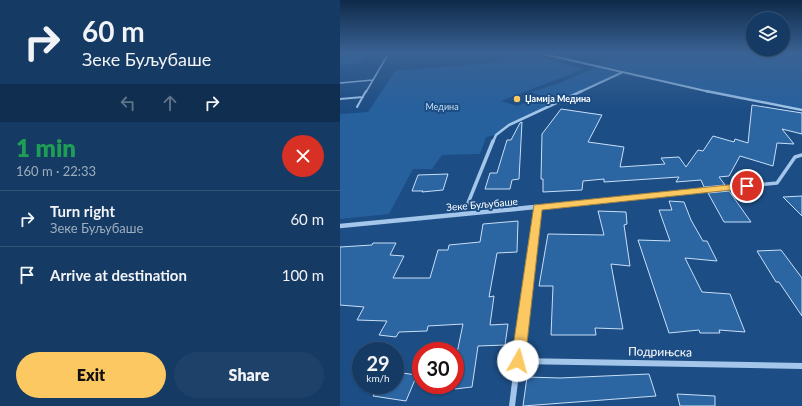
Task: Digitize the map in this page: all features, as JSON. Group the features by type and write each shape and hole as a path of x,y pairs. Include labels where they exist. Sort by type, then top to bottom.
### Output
{"street":[{"path":"463,214 496,135 509,125 623,72 767,105 802,110"},
{"name":"Зеке Буљубаше","path":"340,226 777,183 795,157 802,155"},
{"path":"512,406 537,207"},
{"name":"Подрињска","path":"518,361 802,366"}],"lane":[{"path":"357,107 378,72"},
{"path":"340,83 373,80"},
{"path":"340,100 363,97"}],"green space":[{"name":"Медина","path":"394,72 576,72 501,101 517,106 535,99 553,105 509,125 496,135 486,137 480,154 442,155 432,169 413,169 389,214 340,219 340,114 368,112"},
{"path":"585,72 620,73 559,102 531,92 559,83"},
{"path":"628,72 802,72 802,109 724,96"}],"building":[{"path":"752,105 802,113 802,134 782,129 794,144 777,143 773,166 740,156 729,176 719,177 725,185 704,187 701,180 676,182 679,177 604,182 604,179 583,181 582,190 543,192 543,179 541,179 542,134 561,109 602,115 588,142 624,147 620,167 665,164 661,158 679,157 686,167 698,150 703,151 713,136 734,142 735,139 748,143"},
{"path":"522,122 519,179 512,180 510,189 485,189 490,173 497,173 507,140 511,140"},
{"path":"448,174 443,190 422,192 423,191 412,191 418,175"},
{"path":"729,191 751,222 724,222 708,193"},
{"path":"802,196 802,216 783,197"},
{"path":"669,201 684,202 691,220 703,241 707,241 717,261 685,258 702,292 730,294 745,332 719,330 720,333 700,333 699,330 669,333 638,240 670,241 659,210 672,210"},
{"path":"598,211 626,212 627,224 624,225 630,266 611,264 623,329 595,328 596,335 551,335 553,286 539,286 548,234 604,235"},
{"path":"518,221 517,252 497,253 489,297 494,296 490,325 508,324 505,345 478,346 472,387 464,388 464,342 459,342 463,324 428,326 427,331 399,332 396,337 379,335 387,321 357,320 364,307 340,305 340,247 372,245 373,243 396,243 390,255 404,256 393,278 430,278 438,250 448,250 449,245 480,242 483,224"},
{"path":"781,250 802,278 802,316 779,282 776,282 757,251"},
{"path":"404,373 412,374 412,387 406,401 373,396 374,394 404,394"},
{"path":"649,374 656,396 523,406 527,377 560,378"},
{"path":"677,394 715,396 715,406 680,406"}],"place":[{"name":"Џамија Медина","path":"517,99"}],"route":[{"path":"518,361 537,207 747,186"}]}
